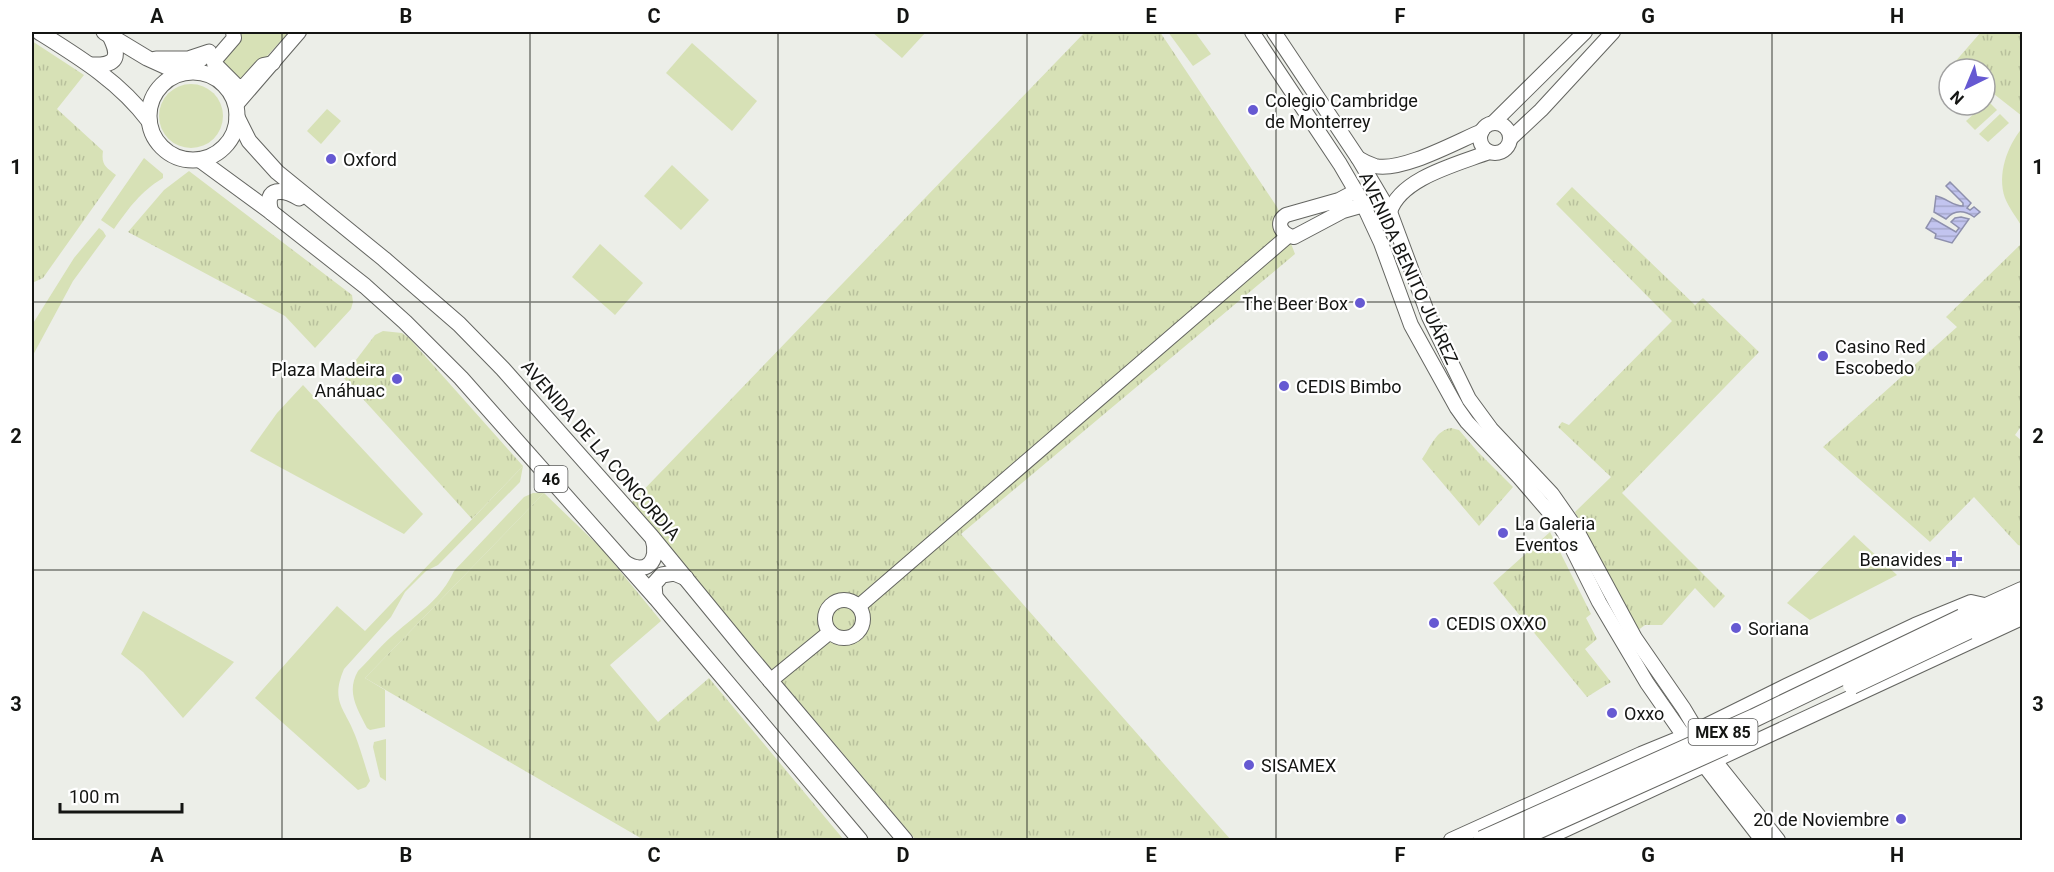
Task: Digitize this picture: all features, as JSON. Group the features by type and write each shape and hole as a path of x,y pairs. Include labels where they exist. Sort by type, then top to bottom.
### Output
{"highway":[{"name":"MEX 85","path":"1515,840 1761,729 1965,624 1989,606 2022,591"},
{"name":"MEX 85","path":"1482,840 1965,624 2022,605"}],"main road":[{"name":"46","path":"39,32 91,65 124,93 149,121 156,141 165,150 188,160 200,160 271,212 365,286 424,341 461,378 655,597 860,840"},
{"name":"46","path":"107,34 147,58 184,72 207,73 216,78 232,94 237,111"},
{"path":"91,65 106,65 114,61 117,52 107,34"},
{"path":"147,58 188,59 209,52"},
{"path":"149,121 151,100 156,91 170,77 184,72"},
{"path":"200,160 220,151 228,143 236,126 237,111"},
{"name":"AVENIDA DE LA CONCORDIA","path":"237,111 249,141 270,164 393,266 480,344 651,536 905,840"},
{"path":"271,212 271,196 281,190 290,192 326,212"},
{"path":"622,561 636,568 650,564 656,551 651,536"},
{"path":"655,597 654,584 662,575 674,573 686,578"}],"street":[{"path":"184,72 209,52 228,32"},
{"path":"233,32 234,38 214,63 237,86 244,86 263,65 273,63"},
{"path":"237,111 299,32"},
{"name":"AVENIDA BENITO JUÁREZ","path":"1252,32 1356,191 1381,243 1411,325 1457,408 1467,422 1549,511 1565,534 1599,602 1616,627 1647,683 1670,716 1691,733"},
{"name":"AVENIDA BENITO JUÁREZ","path":"1274,32 1358,158 1390,212 1429,317 1469,399 1491,429 1552,494 1575,527 1635,638 1664,681 1691,733 1762,840"},
{"path":"1358,158 1376,166 1392,166 1433,153 1487,127 1585,32"},
{"path":"1390,212 1397,197 1413,183 1489,152 1497,153 1504,150 1510,139 1541,110 1613,32"},
{"path":"1487,127 1505,127 1510,139"},
{"path":"1487,127 1481,142 1489,152"},
{"path":"1356,191 1339,200 1286,215 1282,217 1279,225 1288,236 1294,237 1343,211 1364,206"},
{"path":"859,606 1288,236"},
{"path":"1381,243 1399,237"},
{"path":"1457,408 1469,399"},
{"path":"842,600 854,602 859,606 863,625 855,636 842,638 830,632 825,621 827,609 831,604 842,600"},
{"path":"1451,840 1691,733 1915,625 1971,602 1989,606"},
{"path":"1542,840 2022,618"},
{"path":"1616,627 1635,638 1631,655"},
{"path":"770,681 830,632"},
{"path":"1816,672 1828,653"},
{"path":"1647,683 1657,684 1664,681"},
{"path":"1763,686 1786,686"},
{"path":"1744,707 1740,713 1742,728 1747,734 1761,740"},
{"path":"1665,745 1672,734 1670,716"},
{"path":"1665,745 1676,746 1685,754 1687,765 1683,776"},
{"name":"AVENIDA BENITO JUÁREZ","path":"1709,763 1778,840"}],"green space":[{"path":"242,32 289,32 240,86 216,63"},
{"path":"872,32 926,32 902,58"},
{"path":"1085,32 1160,32 1277,207 1295,254 961,534 1231,840 916,840 631,503"},
{"path":"1168,32 1195,32 1211,54 1193,66"},
{"path":"1981,32 2022,32 2022,116 1997,96 1997,57 1959,57"},
{"path":"32,41 84,75 57,109 103,151 105,165 116,175 43,278 32,283"},
{"path":"692,43 757,101 732,131 666,73"},
{"path":"191,84 209,90 217,98 223,116 217,134 209,142 191,148 173,142 165,134 159,116 165,98 173,90"},
{"path":"327,109 341,121 321,144 307,131"},
{"path":"2000,114 2009,123 1988,142 1979,134"},
{"path":"1970,117 1989,117 1975,130 1966,121"},
{"path":"2022,128 2022,227 2005,198 2002,180 2008,152"},
{"path":"144,158 163,174 163,178 141,195 114,229 101,220"},
{"path":"672,165 709,200 681,230 644,196"},
{"path":"189,171 352,295 351,309 315,348 285,316 128,232 164,190"},
{"path":"1572,187 1695,305 1703,298 1759,352 1622,493 1725,596 1714,608 1695,588 1662,625 1645,625 1637,631 1575,512 1611,477 1558,427 1562,422 1569,425 1672,321 1556,204"},
{"path":"99,228 106,236 73,281 32,357 32,325 74,258"},
{"path":"2022,243 2022,425 2015,435 2022,441 2022,546 2018,545 1974,497 1930,542 1823,447 1957,327 1946,317"},
{"path":"600,244 643,283 615,315 572,277"},
{"path":"383,331 402,333 409,338 523,466 472,519 343,377 375,335"},
{"path":"303,385 423,514 404,534 250,451 277,413"},
{"path":"1451,428 1459,430 1513,487 1479,526 1422,459 1437,436"},
{"path":"523,466 520,482 438,565 426,571 405,592 391,617 344,669 338,689 339,697 370,781 366,787 358,790 255,698 337,606 365,631"},
{"path":"533,493 544,493 365,678 385,690 385,727 370,730 367,728 354,700 353,686 358,671 388,640 437,597 454,571 524,497"},
{"path":"544,493 602,549 661,621 610,665 658,722 709,678 844,840 644,840 365,678"},
{"path":"1550,532 1591,614 1586,618 1597,639 1585,649 1611,682 1587,697 1493,583"},
{"path":"1854,535 1897,575 1810,620 1787,603"},
{"path":"143,611 234,662 183,718 143,672 121,654"},
{"path":"386,739 386,781 380,777 373,747 374,742"}],"water":[{"path":"1950,182 1971,203 1967,208 1970,210 1974,207 1980,212 1974,217 1959,212 1946,219 1934,212 1936,196 1963,206 1963,203 1946,186"},
{"path":"1961,217 1969,219 1952,243 1935,238 1936,234 1926,228 1932,218 1956,232 1959,228 1951,222"}],"place":[{"name":"Colegio Cambridge de Monterrey","path":"1253,110"},
{"name":"Oxford","path":"331,159"},
{"name":"The Beer Box","path":"1360,303"},
{"name":"Casino Red Escobedo","path":"1823,356"},
{"name":"Plaza Madeira Anáhuac","path":"397,379"},
{"name":"CEDIS Bimbo","path":"1284,386"},
{"name":"La Galeria Eventos","path":"1503,533"},
{"name":"Benavides","path":"1954,559"},
{"name":"CEDIS OXXO","path":"1434,623"},
{"name":"Soriana","path":"1736,628"},
{"name":"Oxxo","path":"1612,713"},
{"name":"SISAMEX","path":"1249,765"},
{"name":"20 de Noviembre","path":"1901,819"}]}
